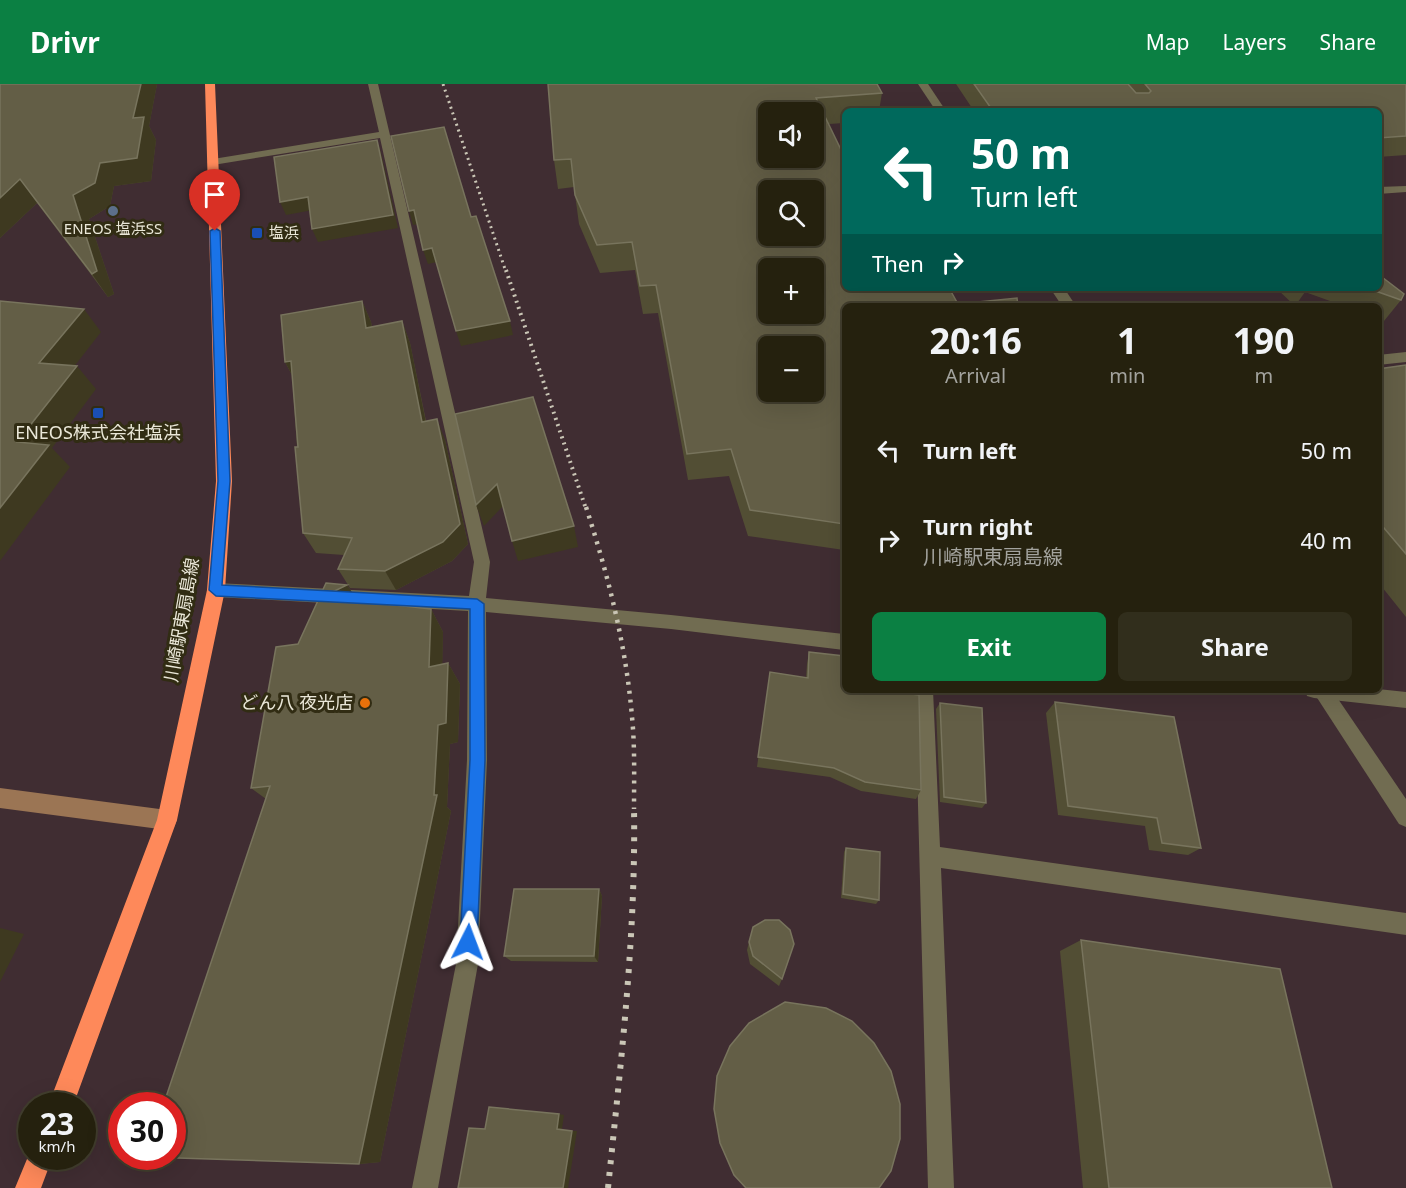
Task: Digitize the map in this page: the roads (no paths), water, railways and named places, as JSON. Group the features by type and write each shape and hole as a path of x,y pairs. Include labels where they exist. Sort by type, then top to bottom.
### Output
{"highway":[{"name":"川崎駅東扇島線","path":"65,1092 167,820 216,590 224,481 210,84"},
{"path":"28,1188 35,1170"}],"street":[{"path":"373,84 386,134 401,217 423,297 482,562 477,604 477,760 467,964 425,1188"},
{"path":"923,84 938,108"},
{"path":"213,162 386,134"},
{"path":"1382,191 1406,189"},
{"path":"1382,360 1406,357"},
{"path":"216,590 477,604 671,621 842,642"},
{"path":"924,693 941,1188"},
{"path":"1321,693 1406,817"},
{"path":"1345,693 1406,700"},
{"path":"0,798 167,820"},
{"path":"929,856 1406,924"}],"railway":[{"path":"443,84 506,272"},
{"path":"506,270 586,509"},
{"path":"586,507 602,558 621,637 633,728 633,903 608,1188"}],"place":[{"name":"ENEOS 塩浜SS","path":"113,211"},
{"name":"塩浜","path":"257,233"},
{"name":"ENEOS株式会社塩浜","path":"98,413"},
{"name":"どん八 夜光店","path":"365,703"}]}
